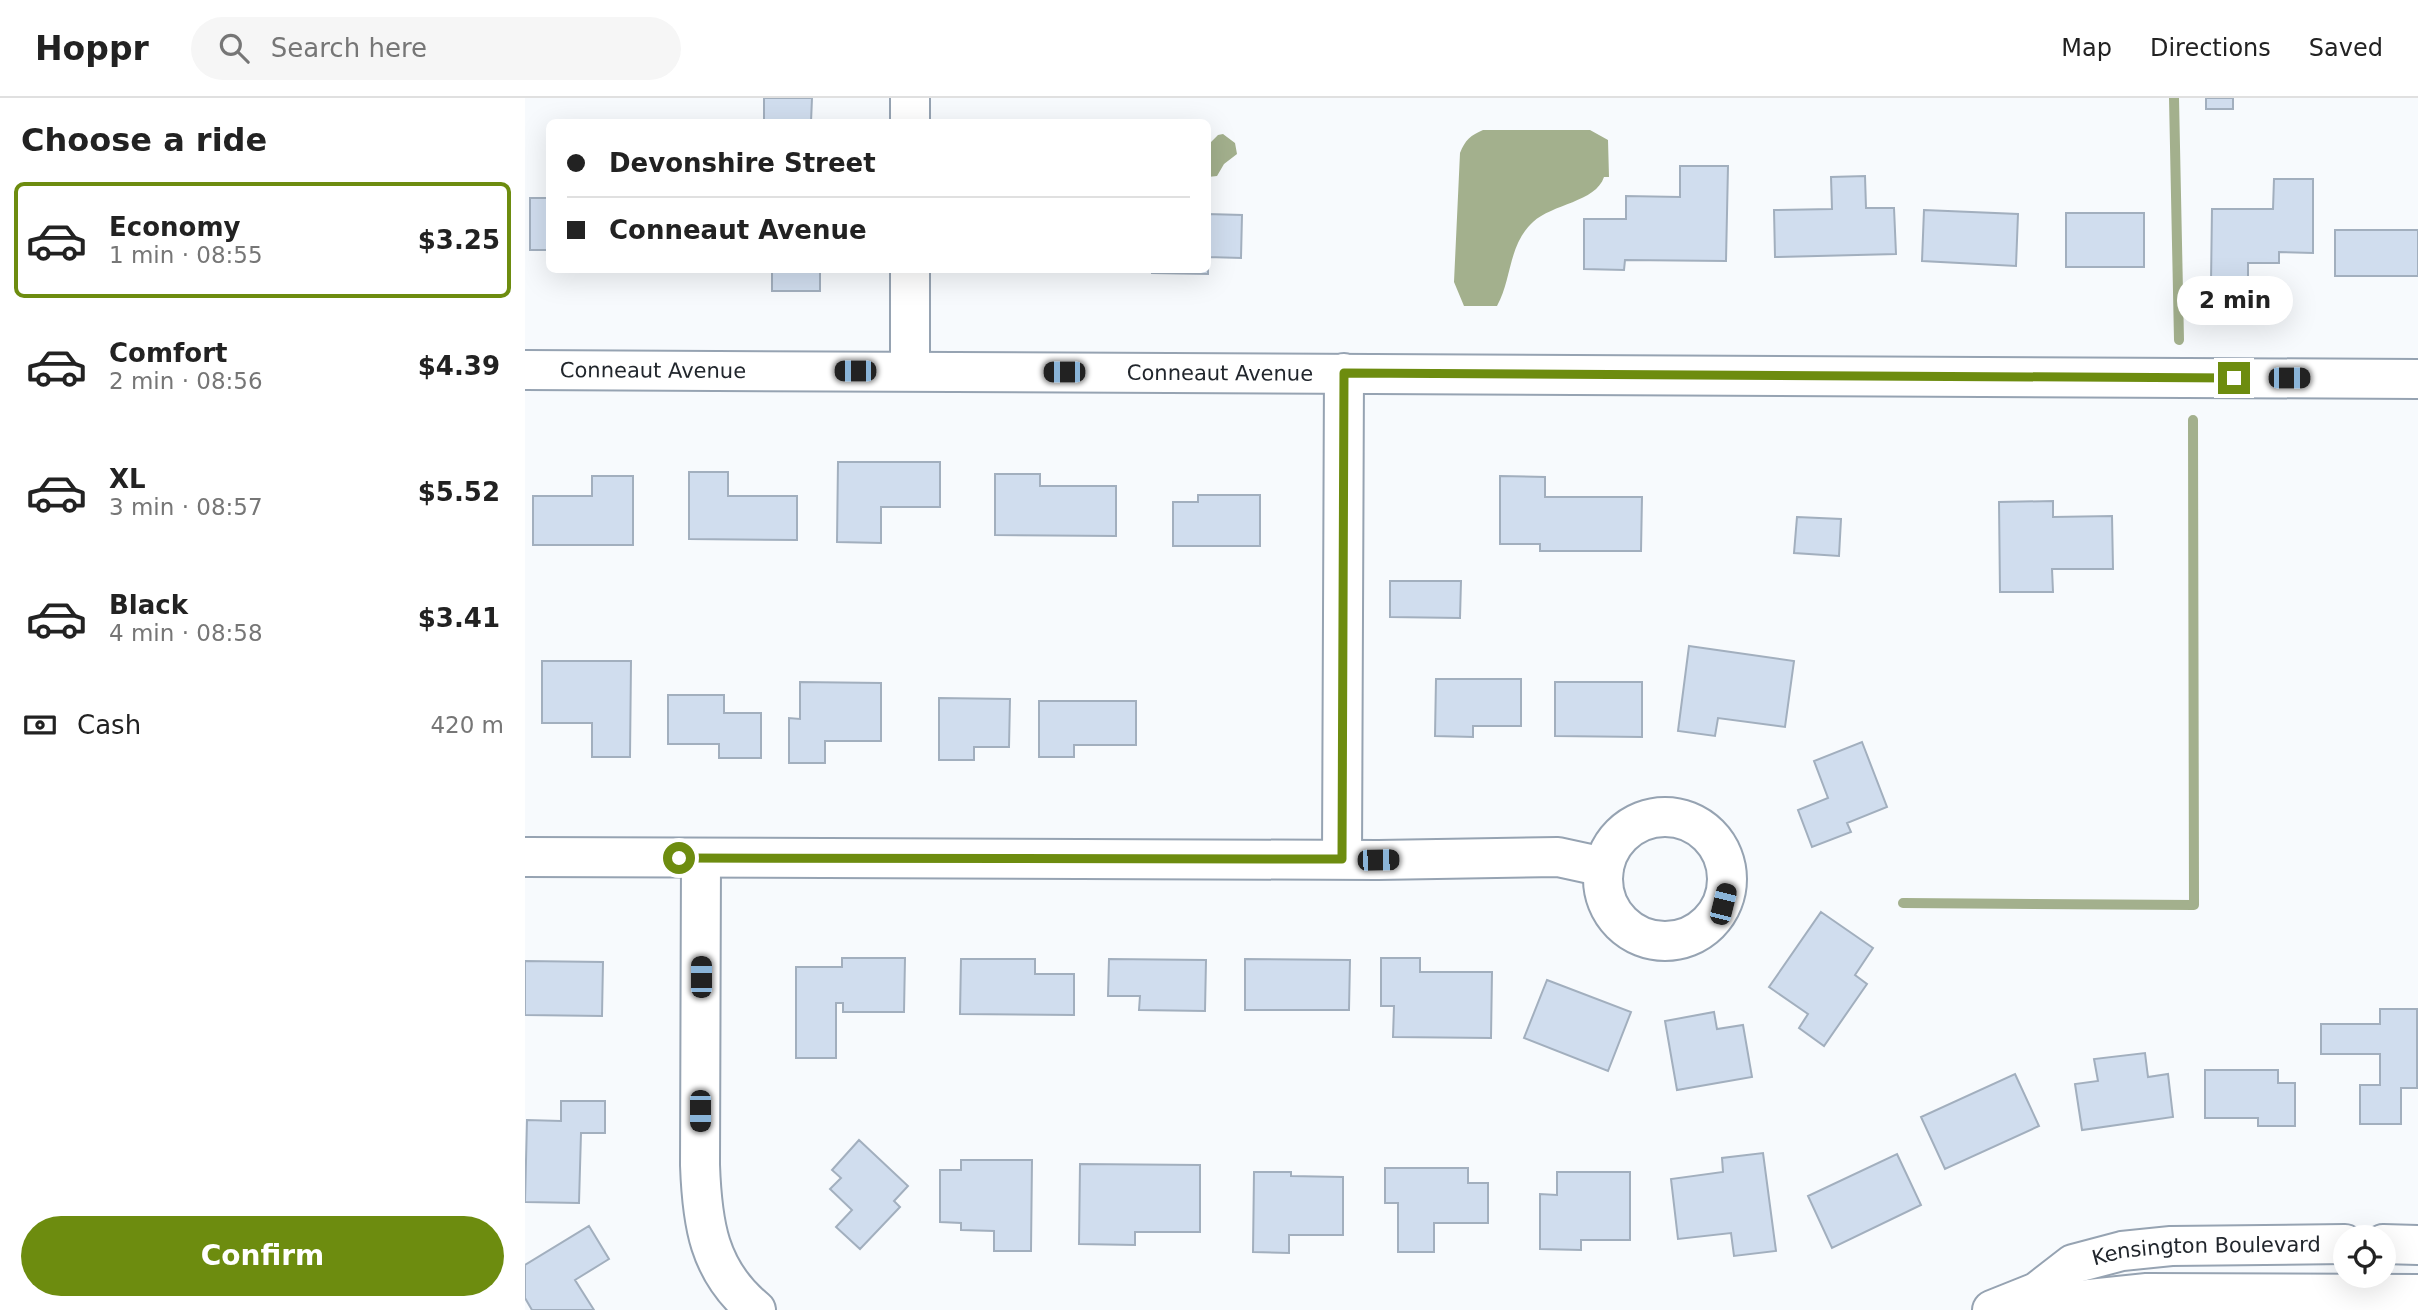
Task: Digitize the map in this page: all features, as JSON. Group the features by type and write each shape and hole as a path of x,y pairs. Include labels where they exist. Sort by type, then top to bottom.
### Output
{"street":[{"path":"910,98 910,119"},
{"path":"910,273 910,371"},
{"name":"Conneaut Avenue","path":"525,370 2418,379"},
{"path":"1342,859 1344,373"},
{"path":"525,857 1558,858 1604,867"},
{"path":"701,858 702,1211 716,1260 730,1283 756,1310"},
{"name":"Kensington Boulevard","path":"1992,1310 2037,1292 2073,1264 2122,1251 2193,1246 2333,1244"},
{"path":"2396,1244 2418,1245"},
{"path":"2193,1246 2193,1293"},
{"name":"Kensington Boulevard","path":"2037,1292 2080,1300 2147,1293 2418,1294"}],"shaded area":[{"path":"1483,130 1590,130 1608,140 1609,177 1604,177 1592,192 1541,216 1525,231 1519,241 1497,306 1464,306 1454,282 1460,153 1469,138"},
{"path":"1223,134 1235,143 1237,154 1224,164 1217,176 1211,177 1211,142"}],"building":[{"path":"764,98 812,98 811,119 764,119"},
{"path":"2206,98 2233,98 2233,109 2206,109"},
{"path":"1680,166 1728,166 1726,261 1625,260 1624,270 1584,269 1584,219 1626,219 1626,196 1680,197"},
{"path":"1865,176 1866,208 1894,208 1896,254 1775,257 1774,210 1832,209 1831,177"},
{"path":"2274,179 2313,179 2313,253 2279,252 2279,263 2248,263 2248,283 2211,283 2212,209 2273,209"},
{"path":"530,198 546,198 546,250 530,250"},
{"path":"1924,210 2018,214 2016,266 1922,261"},
{"path":"2066,213 2144,213 2144,267 2066,267"},
{"path":"1211,214 1242,215 1241,258 1211,257"},
{"path":"2335,230 2418,230 2418,276 2335,276"},
{"path":"772,273 820,273 820,291 772,291"},
{"path":"838,462 940,462 940,507 881,507 881,543 837,542"},
{"path":"689,472 728,472 728,496 797,496 797,540 689,539"},
{"path":"995,474 1040,474 1040,486 1116,486 1116,536 995,535"},
{"path":"592,476 633,476 633,545 533,545 533,496 592,496"},
{"path":"1500,476 1545,477 1545,497 1642,497 1641,551 1540,551 1540,544 1500,544"},
{"path":"1198,495 1260,495 1260,546 1173,546 1173,502 1198,502"},
{"path":"2053,501 2053,517 2112,516 2113,569 2052,569 2053,592 2000,592 1999,502"},
{"path":"1797,517 1841,519 1839,556 1794,553"},
{"path":"1390,581 1461,581 1460,618 1390,617"},
{"path":"1689,646 1794,661 1785,727 1718,718 1715,736 1678,731"},
{"path":"542,661 631,661 630,757 592,757 592,723 542,723"},
{"path":"1436,679 1521,679 1521,726 1473,726 1473,737 1435,736"},
{"path":"800,682 881,683 881,741 825,741 825,763 789,763 789,718 800,719"},
{"path":"1555,682 1642,682 1642,737 1555,736"},
{"path":"668,695 724,695 724,713 761,713 761,758 719,758 719,744 668,744"},
{"path":"939,698 1010,699 1009,747 974,747 974,760 939,760"},
{"path":"1039,701 1136,701 1136,745 1074,745 1074,757 1039,757"},
{"path":"1862,742 1887,807 1847,823 1851,832 1812,847 1798,810 1828,798 1814,761"},
{"path":"1821,912 1873,948 1855,975 1867,984 1824,1046 1799,1028 1808,1014 1769,987"},
{"path":"842,958 905,958 904,1012 843,1012 843,1003 836,1003 836,1058 796,1058 796,967 842,967"},
{"path":"1381,958 1420,958 1420,972 1492,972 1491,1038 1393,1037 1394,1006 1381,1006"},
{"path":"961,959 1035,959 1035,974 1074,974 1074,1015 960,1014"},
{"path":"1109,959 1206,960 1205,1011 1139,1010 1140,996 1108,996"},
{"path":"1245,959 1350,960 1349,1010 1245,1010"},
{"path":"525,961 603,962 602,1016 525,1015"},
{"path":"1547,980 1631,1012 1608,1071 1524,1038"},
{"path":"2380,1009 2417,1009 2417,1088 2401,1088 2401,1124 2360,1124 2360,1085 2380,1085 2380,1054 2321,1054 2321,1024 2380,1024"},
{"path":"1714,1012 1717,1029 1743,1025 1752,1077 1677,1090 1665,1021"},
{"path":"2145,1053 2148,1077 2168,1074 2173,1117 2082,1130 2075,1084 2098,1081 2094,1059"},
{"path":"2205,1070 2278,1070 2278,1083 2295,1083 2295,1126 2258,1126 2258,1118 2205,1118"},
{"path":"2015,1074 2039,1126 1945,1169 1921,1117"},
{"path":"561,1101 605,1101 605,1133 581,1133 579,1203 525,1202 527,1120 561,1121"},
{"path":"859,1140 908,1186 894,1201 900,1207 860,1249 836,1227 852,1210 830,1189 841,1178 832,1170"},
{"path":"1763,1153 1776,1251 1734,1256 1731,1233 1678,1239 1671,1179 1723,1172 1722,1158"},
{"path":"1897,1154 1921,1205 1832,1248 1808,1196"},
{"path":"961,1160 1032,1160 1031,1251 994,1251 994,1231 961,1230 961,1223 940,1222 940,1170 961,1170"},
{"path":"1080,1164 1200,1165 1200,1232 1135,1232 1135,1245 1079,1244"},
{"path":"1385,1168 1468,1168 1468,1183 1488,1183 1488,1223 1434,1223 1434,1252 1398,1252 1398,1203 1385,1203"},
{"path":"1254,1172 1343,1177 1343,1235 1289,1235 1289,1253 1253,1252"},
{"path":"1557,1172 1630,1172 1630,1240 1581,1240 1581,1250 1540,1249 1540,1194 1557,1195"},
{"path":"589,1226 609,1259 575,1280 594,1310 532,1310 525,1298 525,1265"}],"waterway":[{"path":"2174,98 2179,340"},
{"path":"1903,903 2194,905 2193,420"}],"route":[{"path":"679,858 1342,859 1344,373 2234,378"}]}
